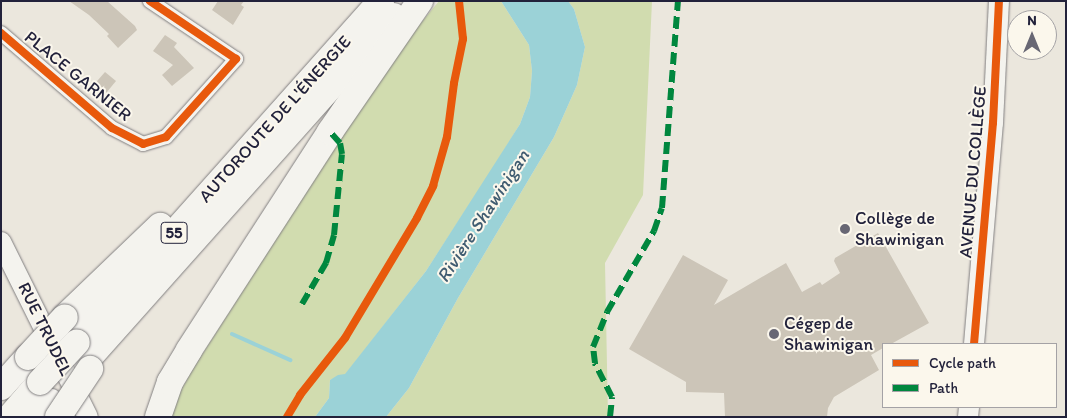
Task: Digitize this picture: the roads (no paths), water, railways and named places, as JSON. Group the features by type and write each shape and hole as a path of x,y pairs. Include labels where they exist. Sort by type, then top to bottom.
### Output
{"highway":[{"name":"AUTOROUTE DE L'ÉNERGIE","path":"10,417 46,404 270,123 381,1"},
{"name":"AUTOROUTE DE L'ÉNERGIE","path":"84,357 124,318 415,2"},
{"path":"158,417 166,390 189,350 415,2"},
{"path":"1,386 85,296 270,123"},
{"path":"46,404 84,357"}],"street":[{"name":"PLACE GARNIER","path":"1,33 112,128 143,144 166,137 236,59 150,1"},
{"name":"AVENUE DU COLLÈGE","path":"974,343 993,122 999,1"},
{"name":"RUE TRUDEL","path":"1,242 88,417"}],"water":[{"name":"Rivière Shawinigan","path":"501,1 568,1 574,9 585,47 577,85 554,137 458,298 409,388 386,417 315,417 329,398 330,380 338,375 345,374 426,271 520,124 530,97 532,71 529,45"}],"waterway":[{"path":"232,334 290,360"}],"place":[{"name":"Collège de Shawinigan","path":"845,229"},
{"name":"Cégep de Shawinigan","path":"774,334"}]}
